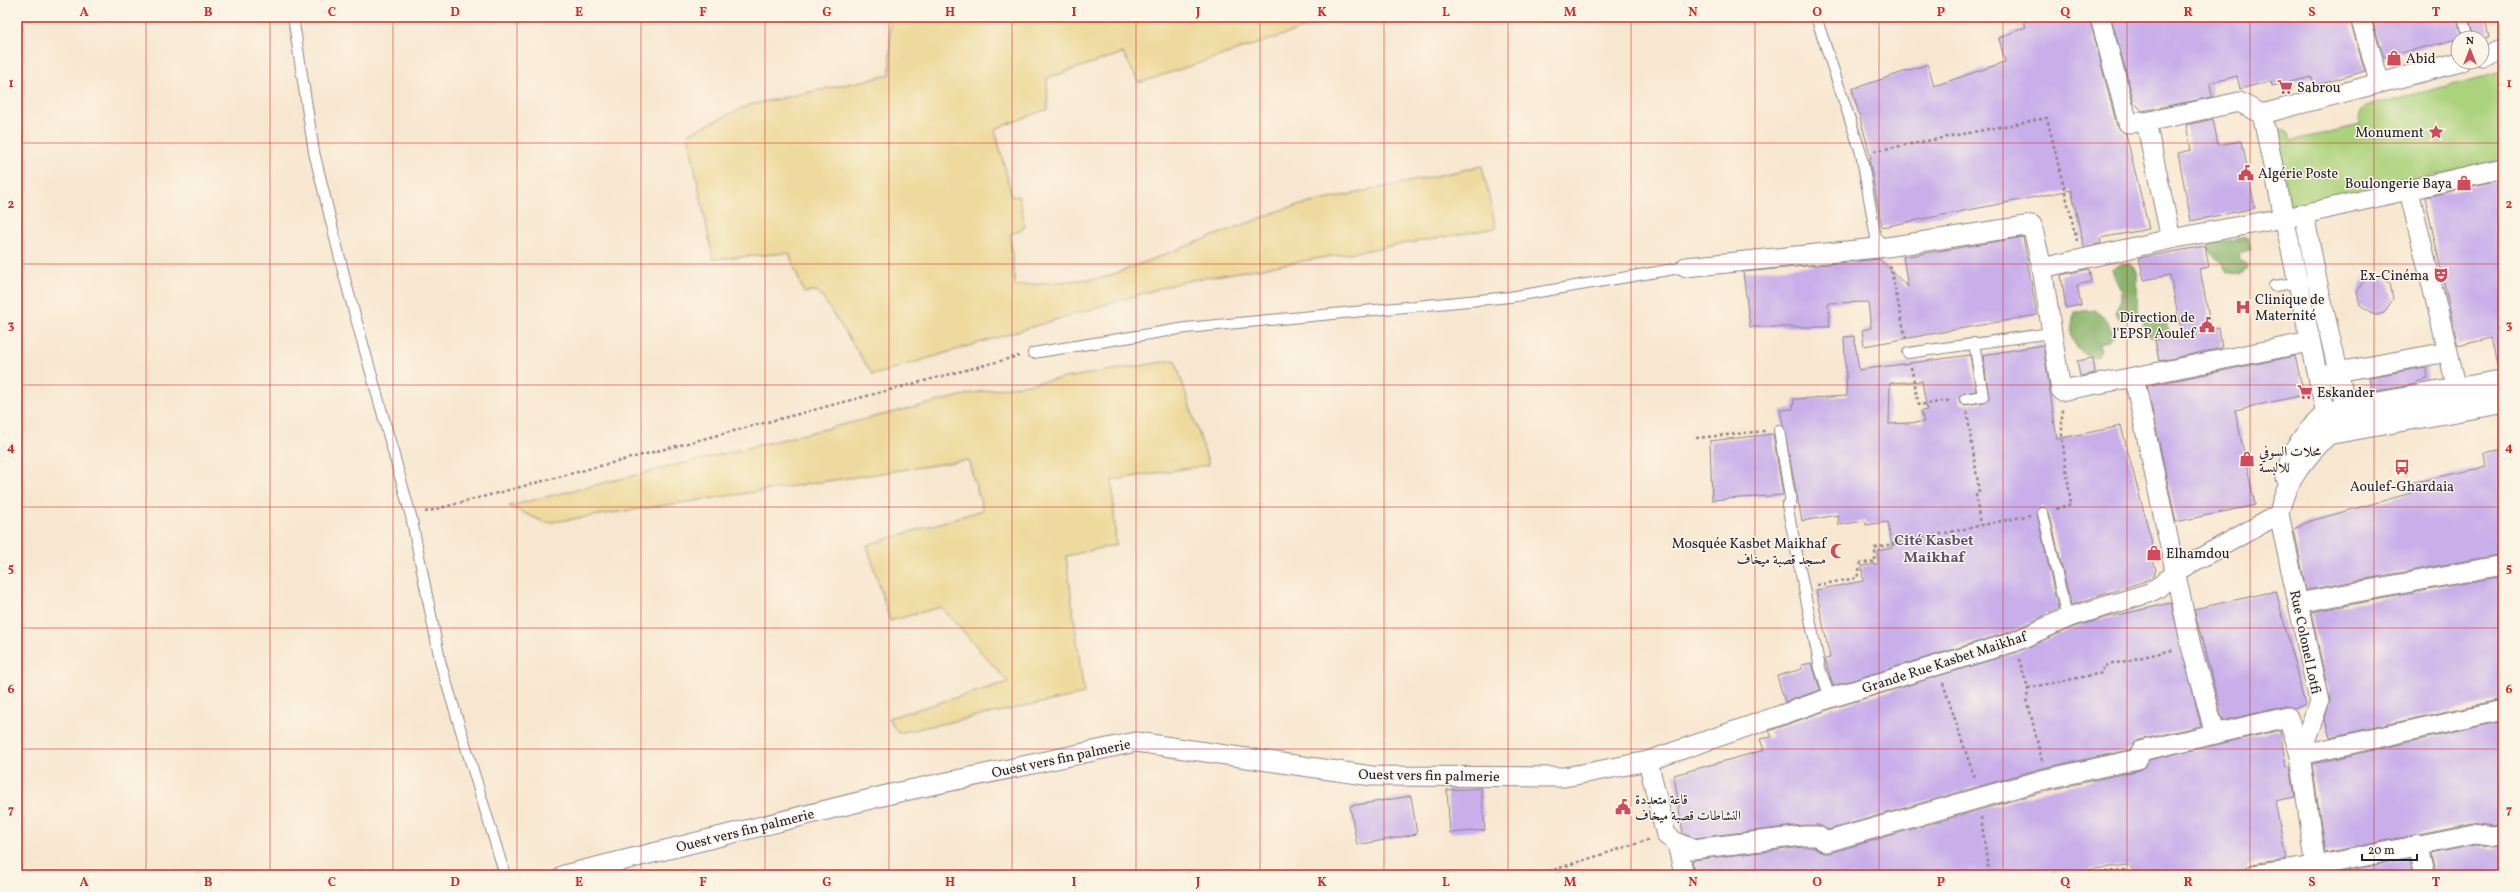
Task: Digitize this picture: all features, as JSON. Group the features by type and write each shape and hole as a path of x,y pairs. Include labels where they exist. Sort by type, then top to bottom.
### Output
{"street":[{"path":"2100,17 2128,123 2146,122 2239,102 2262,114 2450,65"},
{"path":"2360,17 2380,83"},
{"path":"2490,54 2503,50"},
{"path":"2262,114 2328,423 2459,399 2503,381"},
{"path":"2146,122 2171,239"},
{"path":"2042,268 2171,239 2304,214 2409,191 2503,168"},
{"path":"2409,191 2459,399"},
{"path":"2304,214 2337,372 2349,418"},
{"path":"1686,267 1886,246 2032,225 2042,268 2062,391 2310,342"},
{"path":"2317,376 2448,352"},
{"path":"2134,377 2191,646 2215,734"},
{"path":"2459,399 2503,402"},
{"name":"Rue Colonel Lotfi","path":"2317,870 2300,755 2319,702 2280,508 2290,458 2298,440 2328,423"},
{"name":"Grande Rue Kasbet Maikhaf","path":"1592,772 1648,761 1830,698 2014,642 2067,618 2149,593 2158,588 2176,572 2280,508"},
{"path":"2298,603 2503,565"},
{"path":"1672,839 1693,849 1803,836 1818,836 1826,842 2046,779 2138,759 2141,751 2288,717 2300,755 2503,710"},
{"name":"Ouest vers fin palmerie","path":"564,875 895,793 1136,742 1372,776 1564,777 1592,772"},
{"path":"1648,761 1684,875"},
{"path":"2254,875 2317,870 2417,844 2475,834 2493,836 2503,835"},
{"path":"2417,844 2424,875"}],"lane":[{"path":"293,17 314,152 348,291 411,516 442,665 505,875"},
{"path":"1816,17 1860,153 1876,238 1886,246"},
{"path":"2463,17 2467,30"},
{"path":"1034,353 1186,328 1510,297 1686,267"},
{"path":"2274,286 2317,280"},
{"path":"1908,353 2052,333"},
{"path":"1965,399 1984,396 1974,343"},
{"path":"1779,430 1791,503 1787,505 1820,668 1830,698"},
{"path":"2043,512 2067,618"}],"path":[{"path":"1860,153 2047,118 2081,259"},
{"path":"1886,246 1919,405 1965,399 1979,490 1976,495 1980,525"},
{"path":"411,516 1034,353"},
{"path":"1805,588 1857,578 1861,563 1875,562 1875,548 2043,512 2071,504 2062,438 2062,391"},
{"path":"1696,438 1779,430"},
{"path":"2014,642 2028,688 2027,699 2046,779"},
{"path":"2028,688 2102,673 2104,666 2191,646"},
{"path":"1939,665 1955,723 1970,761 1979,799 1989,875"},
{"path":"1537,875 1672,839"},
{"path":"2075,875 2125,870 2130,875"}],"green space":[{"path":"2503,72 2503,159 2290,207 2276,134 2280,130 2289,132 2291,141 2360,125 2361,112 2367,106"},
{"path":"2248,237 2251,250 2241,252 2238,256 2239,260 2247,265 2248,269 2240,275 2227,272 2223,264 2209,250 2208,245 2212,243"},
{"path":"2130,263 2136,274 2139,312 2122,321 2118,320 2115,312 2121,299 2121,294 2112,269 2118,264"},
{"path":"2096,310 2107,321 2114,334 2108,342 2098,344 2101,349 2097,357 2087,355 2076,348 2071,333 2074,312"},
{"path":"2156,316 2166,323 2169,330 2167,335 2157,338 2150,337 2142,326 2144,321"}],"sand":[{"path":"890,17 1338,17 1139,83 1123,53 1047,78 1048,109 995,129 1012,197 1019,196 1025,227 1010,235 1015,286 1103,278 1287,208 1482,166 1496,228 1181,282 873,375 818,291 804,293 789,253 713,259 688,134 749,105 890,75"},
{"path":"1175,360 1209,465 1112,480 1116,545 1066,556 1084,694 898,733 888,718 1008,682 941,607 890,621 867,545 983,510 968,460 546,523 509,506 973,393"}],"building":[{"path":"2022,17 2089,17 2117,126 2126,134 2149,229 2100,238 2101,243 2084,247 2071,190 1882,227 1869,159 1871,158 1852,89 1928,64 1934,86 2005,62 1999,38 2026,27"},
{"path":"2111,17 2349,17 2365,71 2314,86 2312,77 2272,86 2271,81 2240,89 2237,76 2210,83 2212,97 2142,111 2134,102"},
{"path":"2371,17 2457,17 2460,30 2450,30 2450,41 2384,57"},
{"path":"2470,17 2485,17 2487,30 2473,30"},
{"path":"2213,119 2218,145 2242,141 2255,208 2191,221 2178,153 2191,150 2186,125"},
{"path":"2503,179 2503,365 2497,365 2491,338 2458,346 2425,197"},
{"path":"2023,237 2037,315 1864,346 1862,330 1871,328 1868,302 1828,303 1830,327 1750,327 1743,272 1879,259 1908,287 1903,257"},
{"path":"2205,246 2209,267 2200,269 2211,329 2219,327 2222,348 2159,361 2155,340 2182,335 2170,275 2144,280 2139,258"},
{"path":"2089,269 2091,282 2077,285 2081,305 2066,308 2061,275"},
{"path":"2376,275 2390,283 2393,299 2384,313 2376,315 2360,305 2357,292 2366,277"},
{"path":"1854,336 1859,370 1970,355 1976,391 1964,393 1959,396 1960,403 1966,405 1984,402 1989,398 1983,355 2043,345 2057,439 2121,426 2155,554 2152,556 2156,570 2154,575 2145,581 2071,605 2049,512 2045,507 2041,507 2037,514 2058,609 2010,632 1833,686 1825,659 1830,658 1816,590 1863,581 1862,566 1878,564 1878,551 1892,548 1888,522 1866,525 1865,521 1839,525 1838,515 1802,521 1780,410 1793,409 1794,399 1847,396 1844,337","holes":["1922,381 1927,410 1921,411 1924,422 1889,424 1890,383"]},
{"path":"2295,356 2304,395 2235,410 2255,505 2176,522 2147,386"},
{"path":"2093,358 2095,373 2080,376 2077,361"},
{"path":"2426,367 2428,379 2416,382 2416,384 2372,392 2369,377"},
{"path":"1773,434 1783,495 1712,500 1710,441"},
{"path":"2503,449 2503,554 2306,590 2294,529 2307,522 2411,493 2410,483 2486,467 2484,453"},
{"path":"2503,576 2503,699 2330,737 2325,719 2330,700 2311,612"},
{"path":"2276,591 2305,705 2294,708 2286,706 2223,721 2194,609"},
{"path":"2171,603 2201,726 2139,740 2134,743 2130,750 2043,768 1828,830 1818,825 1803,825 1694,838 1683,834 1674,775 1764,750 1760,739 1772,737 1769,731 1833,708 2017,652 2071,628 2109,617"},
{"path":"1812,663 1820,690 1785,702 1777,676 1802,669 1801,665"},
{"path":"2503,721 2503,824 2493,826 2473,823 2325,853 2312,764"},
{"path":"2280,730 2286,767 2290,766 2295,797 2275,801 2286,859 2252,864 2247,867 2243,875 2137,875 2129,865 2040,875 1696,875 1694,871 1692,860 1804,847 1814,847 1824,853 1829,853 2049,790 2140,770 2145,767 2149,760"},
{"path":"1481,788 1485,830 1450,833 1447,790"},
{"path":"1411,796 1417,834 1357,845 1350,806"},
{"path":"2475,845 2491,848 2503,846 2503,875 2435,875 2431,854"},
{"path":"2409,858 2413,875 2328,875"}],"place":[{"name":"Abid","path":"2394,58"},
{"name":"Sabrou","path":"2285,87"},
{"name":"Monument","path":"2436,132"},
{"name":"Algérie Poste","path":"2246,173"},
{"name":"Boulongerie Baya","path":"2464,183"},
{"name":"Ex-Cinéma","path":"2441,275"},
{"name":"Clinique de Maternité","path":"2243,307"},
{"name":"Direction de l'EPSP Aoulef","path":"2207,325"},
{"name":"Eskander","path":"2305,392"},
{"name":"محلات السوفي للالبسة","path":"2247,459"},
{"name":"Aoulef-Ghardaia","path":"2402,467"},
{"name":"Mosquée Kasbet Maikhaf مسجد قصبة ميخاف","path":"1838,551"},
{"name":"Elhamdou","path":"2154,553"},
{"name":"قاعة متعددة النشاطات قصبة ميخاف","path":"1623,807"}],"district":[{"name":"Cité Kasbet Maikhaf","path":"1934,548"}]}
